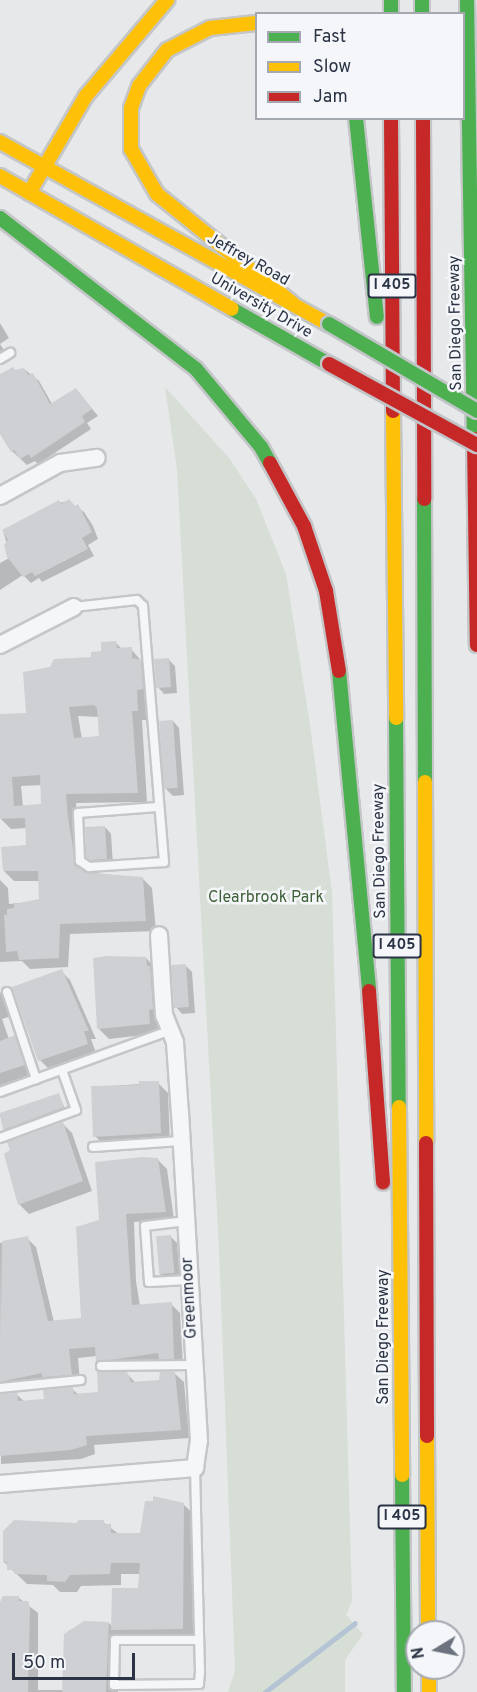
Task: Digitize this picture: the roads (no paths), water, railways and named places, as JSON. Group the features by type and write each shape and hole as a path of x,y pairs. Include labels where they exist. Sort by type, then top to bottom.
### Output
{"main road":[{"path":"0,176 29,193 86,96 167,0"},
{"name":"San Diego Freeway","path":"467,0 477,645"},
{"path":"255,23 238,22 210,28 167,50 139,86 131,108 130,148 157,194 292,303"},
{"path":"356,120 393,453"},
{"name":"San Diego Freeway","path":"391,120 404,1692"},
{"path":"423,120 428,1620"},
{"name":"Jeffrey Road","path":"0,142 292,303 477,411"},
{"name":"University Drive","path":"29,193 477,445"},
{"path":"0,218 196,369 261,447 285,487 316,557 336,647 356,822 368,964 373,1085 401,1342"}],"street":[{"path":"2,490 60,462 98,458"},
{"path":"0,645 74,607"},
{"name":"Greenmoor","path":"159,935 164,1015 175,1042 199,1441 195,1468"},
{"path":"0,1484 195,1468"}],"lane":[{"path":"0,359 10,353"},
{"path":"74,607 137,600 143,606 164,862 89,867 80,861 78,813 158,807"},
{"path":"7,992 36,1079"},
{"path":"0,1092 171,1030"},
{"path":"0,1138 76,1110 62,1070"},
{"path":"93,1147 181,1141"},
{"path":"186,1221 145,1226 149,1282 189,1280"},
{"path":"101,1366 193,1365"},
{"path":"0,1388 81,1380"},
{"path":"195,1468 199,1640 199,1684 114,1685 115,1640 199,1640"}],"waterway":[{"path":"265,1692 355,1623"}],"park label":[{"name":"Clearbrook Park","path":"266,898"}]}
